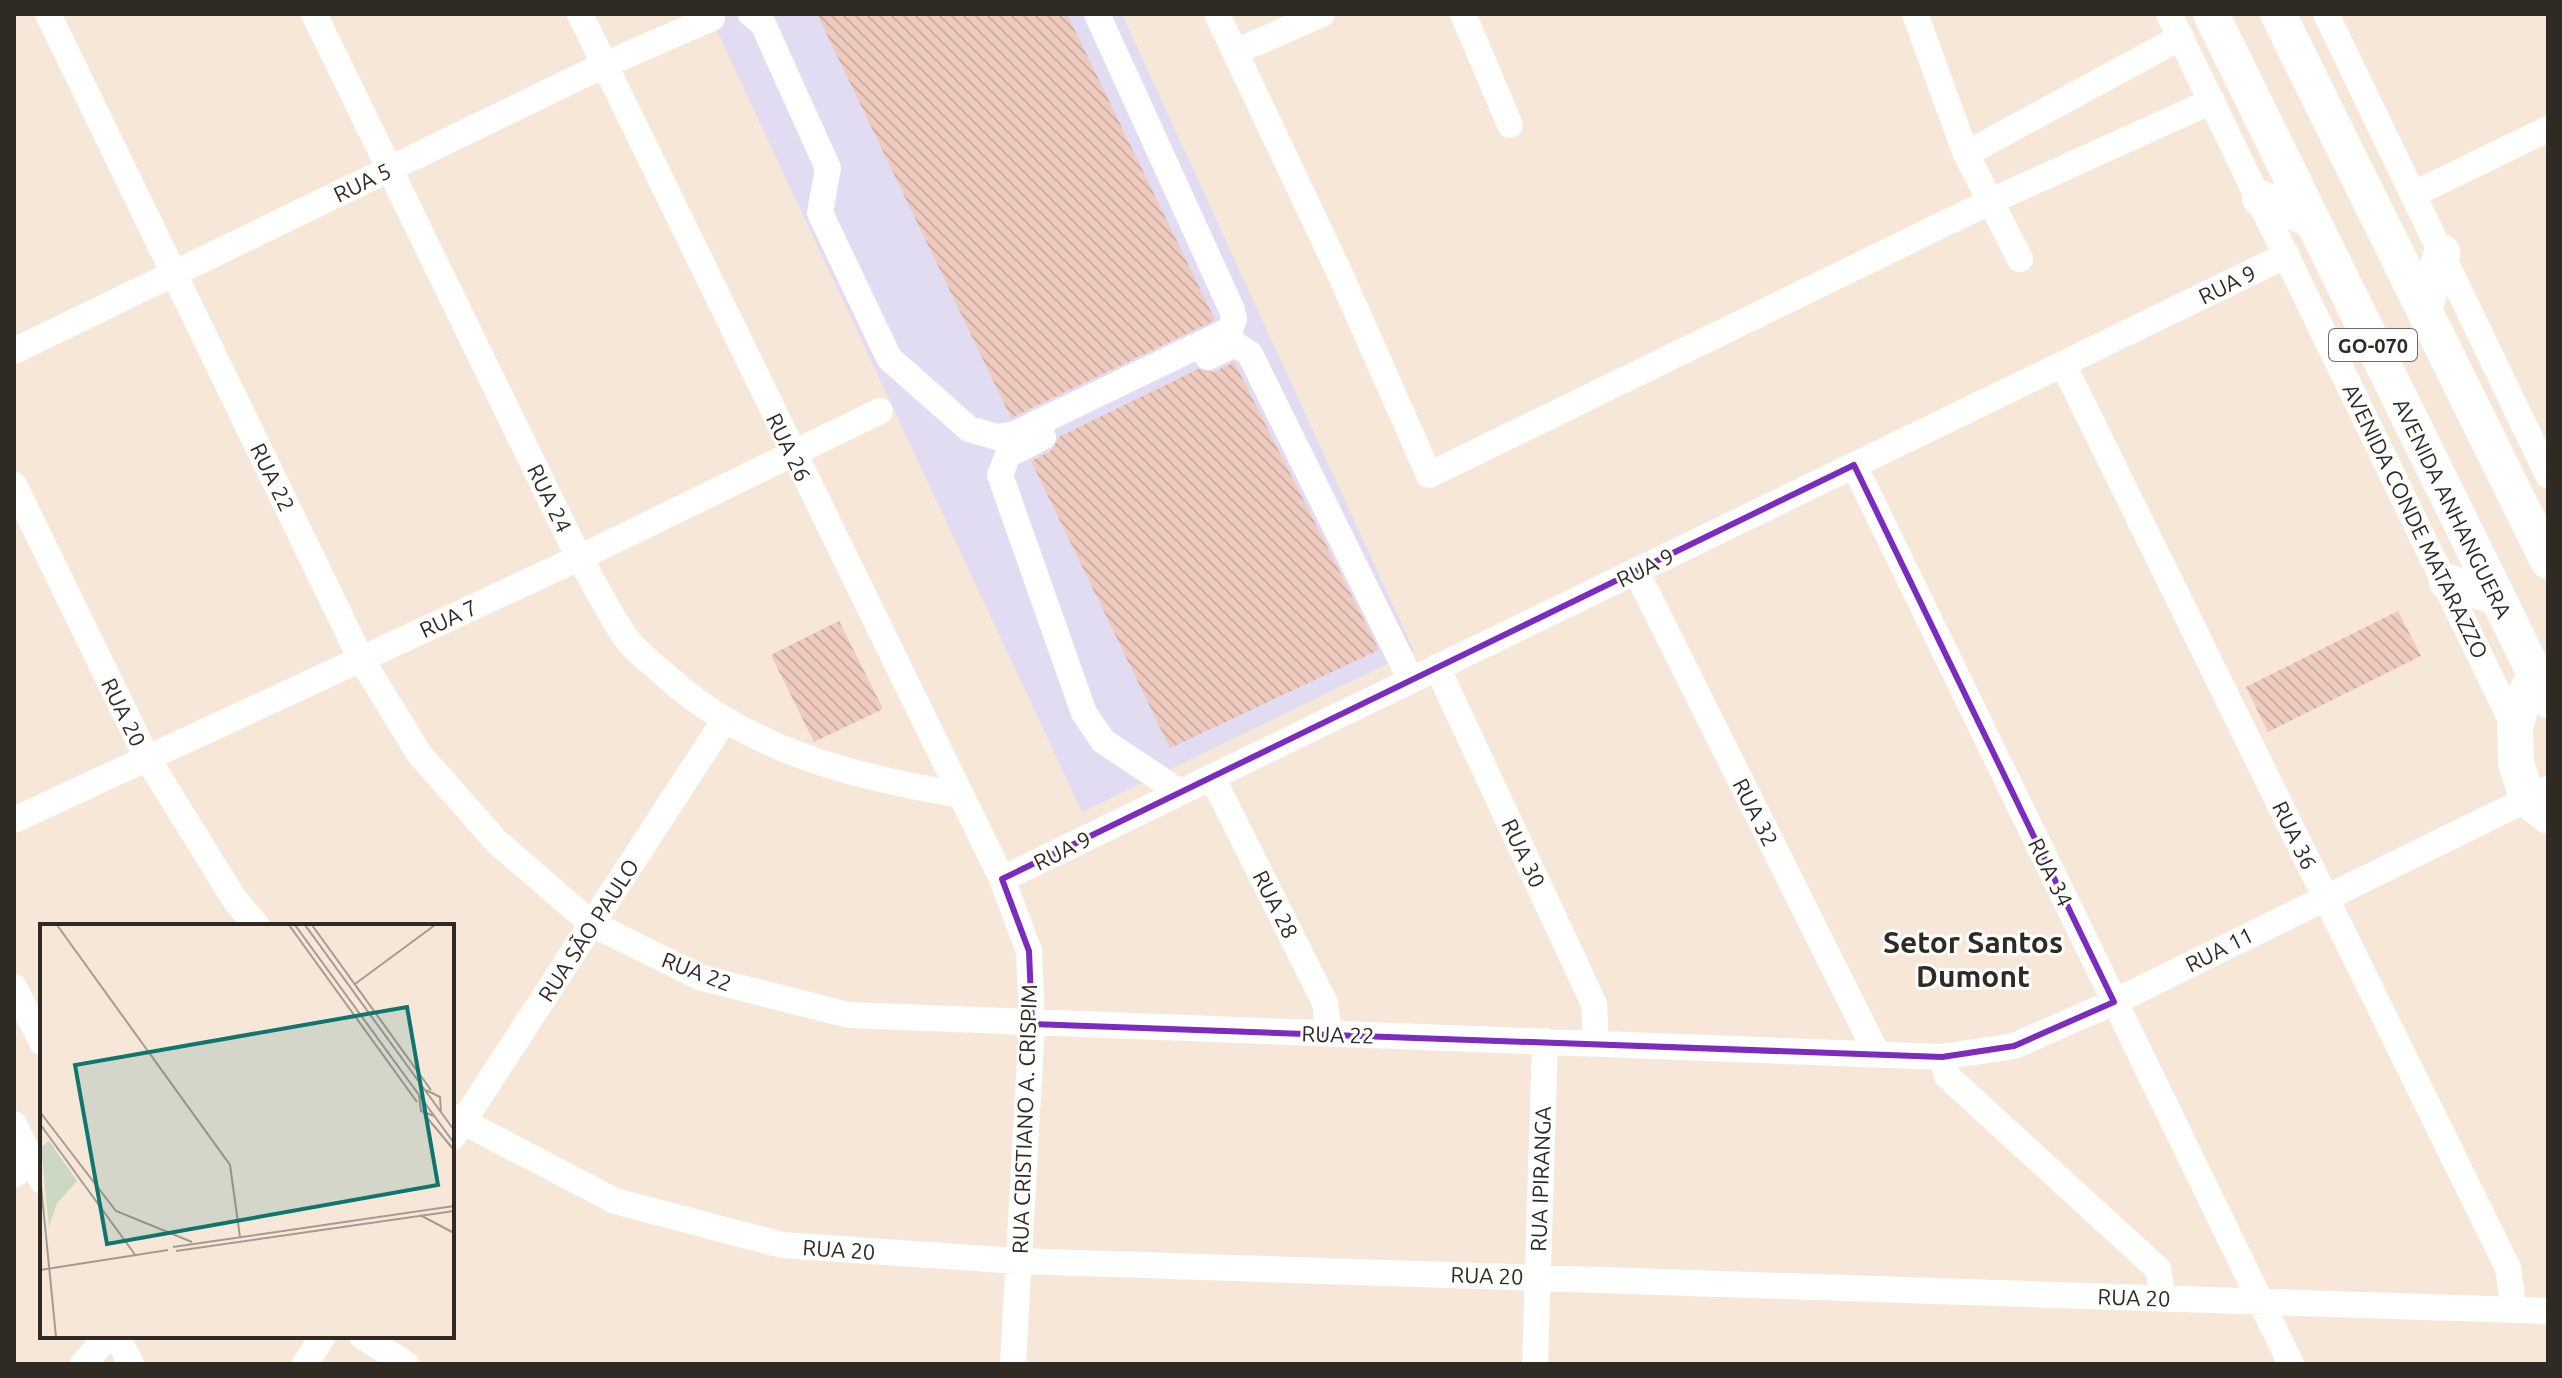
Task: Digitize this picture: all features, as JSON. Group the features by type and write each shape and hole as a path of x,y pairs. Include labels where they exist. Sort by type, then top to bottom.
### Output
{"highway":[{"name":"AVENIDA ANHANGUERA","path":"2211,14 2542,688"},
{"name":"GO-070","path":"2278,14 2548,561"},
{"path":"2260,198 2312,220"},
{"path":"2424,309 2442,252"},
{"path":"2447,582 2497,597"},
{"path":"2541,802 2516,763 2515,728 2523,699 2542,688"}],"street":[{"name":"RUA 22","path":"48,14 361,659 430,766 497,842 592,924 702,978 849,1015 1032,1024 1876,1052"},
{"name":"RUA 24","path":"314,14 579,558 630,643 681,689 724,721 783,751 885,782 961,795"},
{"name":"RUA 26","path":"580,14 791,453 1002,879"},
{"path":"760,17 828,168 820,213 889,358 969,429 997,437 1030,427 1230,330 1233,323 1232,310 1097,14"},
{"path":"1217,14 1341,276 1429,475 1989,202 2212,101"},
{"path":"1235,52 1322,14"},
{"path":"1463,14 1510,125"},
{"path":"1915,14 1966,154 2020,259"},
{"path":"2326,14 2548,475"},
{"name":"RUA 5","path":"14,351 604,65 712,16"},
{"path":"1966,154 2175,25"},
{"name":"AVENIDA CONDE MATARAZZO","path":"2175,25 2515,728"},
{"path":"2414,194 2548,129"},
{"name":"RUA 9","path":"1002,879 2287,255"},
{"path":"1180,792 1103,741 1084,713 1000,475 1008,455 1027,444 1235,344 1240,346 1250,354 1411,680"},
{"name":"RUA 36","path":"2063,364 2508,1268 2514,1310"},
{"name":"RUA 7","path":"14,820 579,558 880,411"},
{"name":"RUA 34","path":"1854,465 2291,1364"},
{"name":"RUA 20","path":"14,485 147,758 235,900 255,924"},
{"name":"RUA 32","path":"1636,571 1876,1052"},
{"name":"RUA 30","path":"1437,667 1594,1004 1596,1043"},
{"name":"RUA SÃO PAULO","path":"455,1126 724,721"},
{"name":"RUA 28","path":"1212,777 1325,1003 1329,1034"},
{"path":"2541,802 2548,832"},
{"name":"RUA 11","path":"1876,1052 1942,1057 2014,1046 2114,1002 2325,896 2541,802"},
{"name":"RUA CRISTIANO A. CRISPIM","path":"1002,879 1029,951 1032,1024 1013,1364"},
{"path":"14,987 40,1038"},
{"name":"RUA IPIRANGA","path":"1535,1364 1545,1041"},
{"path":"1942,1057 1947,1076 2158,1269 2163,1298"},
{"path":"14,1124 22,1166 40,1180"},
{"name":"RUA 20","path":"455,1126 615,1201 782,1245 1018,1261 2548,1311"},
{"path":"83,1364 106,1338"},
{"path":"118,1338 131,1364"},
{"path":"305,1364 322,1338"},
{"path":"365,1338 406,1364"}],"highlighted area":[{"path":"1854,465 2114,1002 2014,1046 1942,1057 1032,1024 1029,951 1002,879"}],"shaded area":[{"path":"709,14 1122,14 1414,651 1082,812"}],"building":[{"path":"817,14 1067,14 1215,320 1011,418"},
{"path":"1234,362 1379,650 1170,748 1031,461 1051,451 1059,437 1198,369 1214,372"},
{"path":"2398,611 2421,656 2268,732 2246,687"},
{"path":"839,621 883,709 814,742 771,655"}],"district":[{"name":"Setor Santos Dumont","path":"1973,959"}]}
